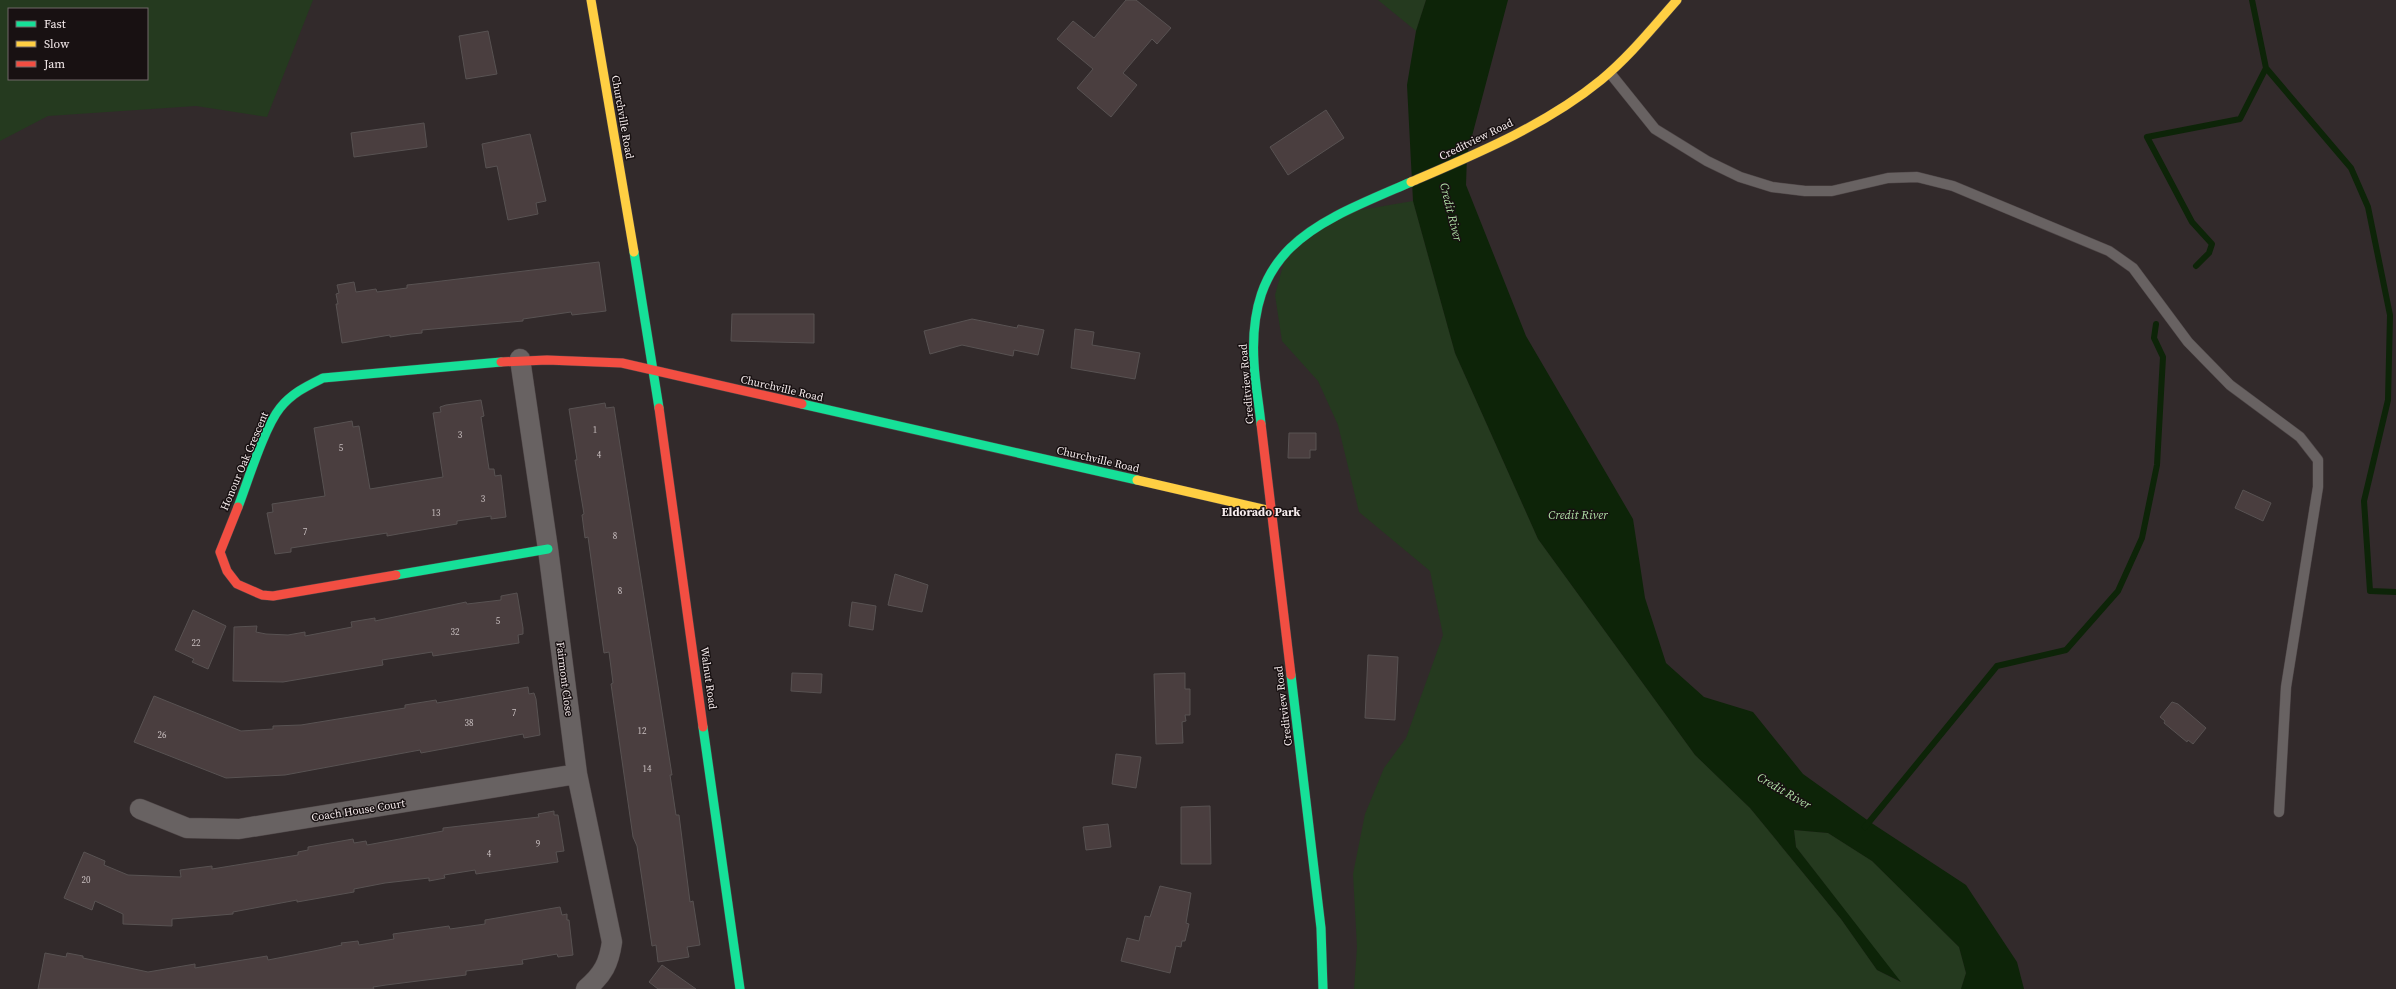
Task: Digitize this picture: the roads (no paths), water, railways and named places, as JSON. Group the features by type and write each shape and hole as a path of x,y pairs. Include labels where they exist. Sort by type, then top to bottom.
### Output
{"street":[{"name":"Churchville Road","path":"591,0 654,371 1271,511"},
{"name":"Creditview Road","path":"1323,989 1321,928 1254,363 1254,335 1266,285 1272,268 1288,250 1312,230 1340,214 1496,144 1554,112 1610,73 1677,0"},
{"name":"Honour Oak Crescent","path":"548,550 273,596 258,595 243,590 237,585 223,567 220,552 268,431 280,408 299,390 323,378 520,359 584,359 622,363 654,371"},
{"name":"Fairmont Close","path":"520,359 548,550 577,774 612,942 609,960 600,977 586,989"},
{"name":"Walnut Road","path":"654,371 740,989"},
{"name":"Coach House Court","path":"140,808 187,828 239,829 577,774"}],"lane":[{"path":"1610,73 1655,128 1700,157 1740,177 1772,187 1811,191 1832,191 1888,178 1917,177 1953,186 2108,250 2133,268 2188,342 2230,385 2300,436 2318,460 2318,487 2286,687 2279,812"}],"water":[{"name":"Credit River","path":"1426,0 1508,0 1467,155 1466,185 1526,336 1633,519 1645,598 1666,663 1704,697 1753,712 1803,774 1870,822 1966,885 2017,962 2024,989 1961,989 1966,973 1959,947 1872,861 1828,833 1794,830 1796,847 1901,982 1877,970 1841,919 1750,808 1695,755 1538,539 1455,353 1413,201 1407,85 1416,31"}],"waterway":[{"path":"2252,0 2266,68 2351,168 2368,207 2390,315 2388,400 2364,501 2370,591 2396,592"},
{"path":"2196,266 2209,253 2212,244 2192,222 2147,137 2240,119 2266,68"},
{"path":"1865,827 1997,666 2066,650 2118,591 2142,538 2157,465 2163,357 2154,338 2156,324"}],"district":[{"name":"Eldorado Park","path":"1261,512"}]}
